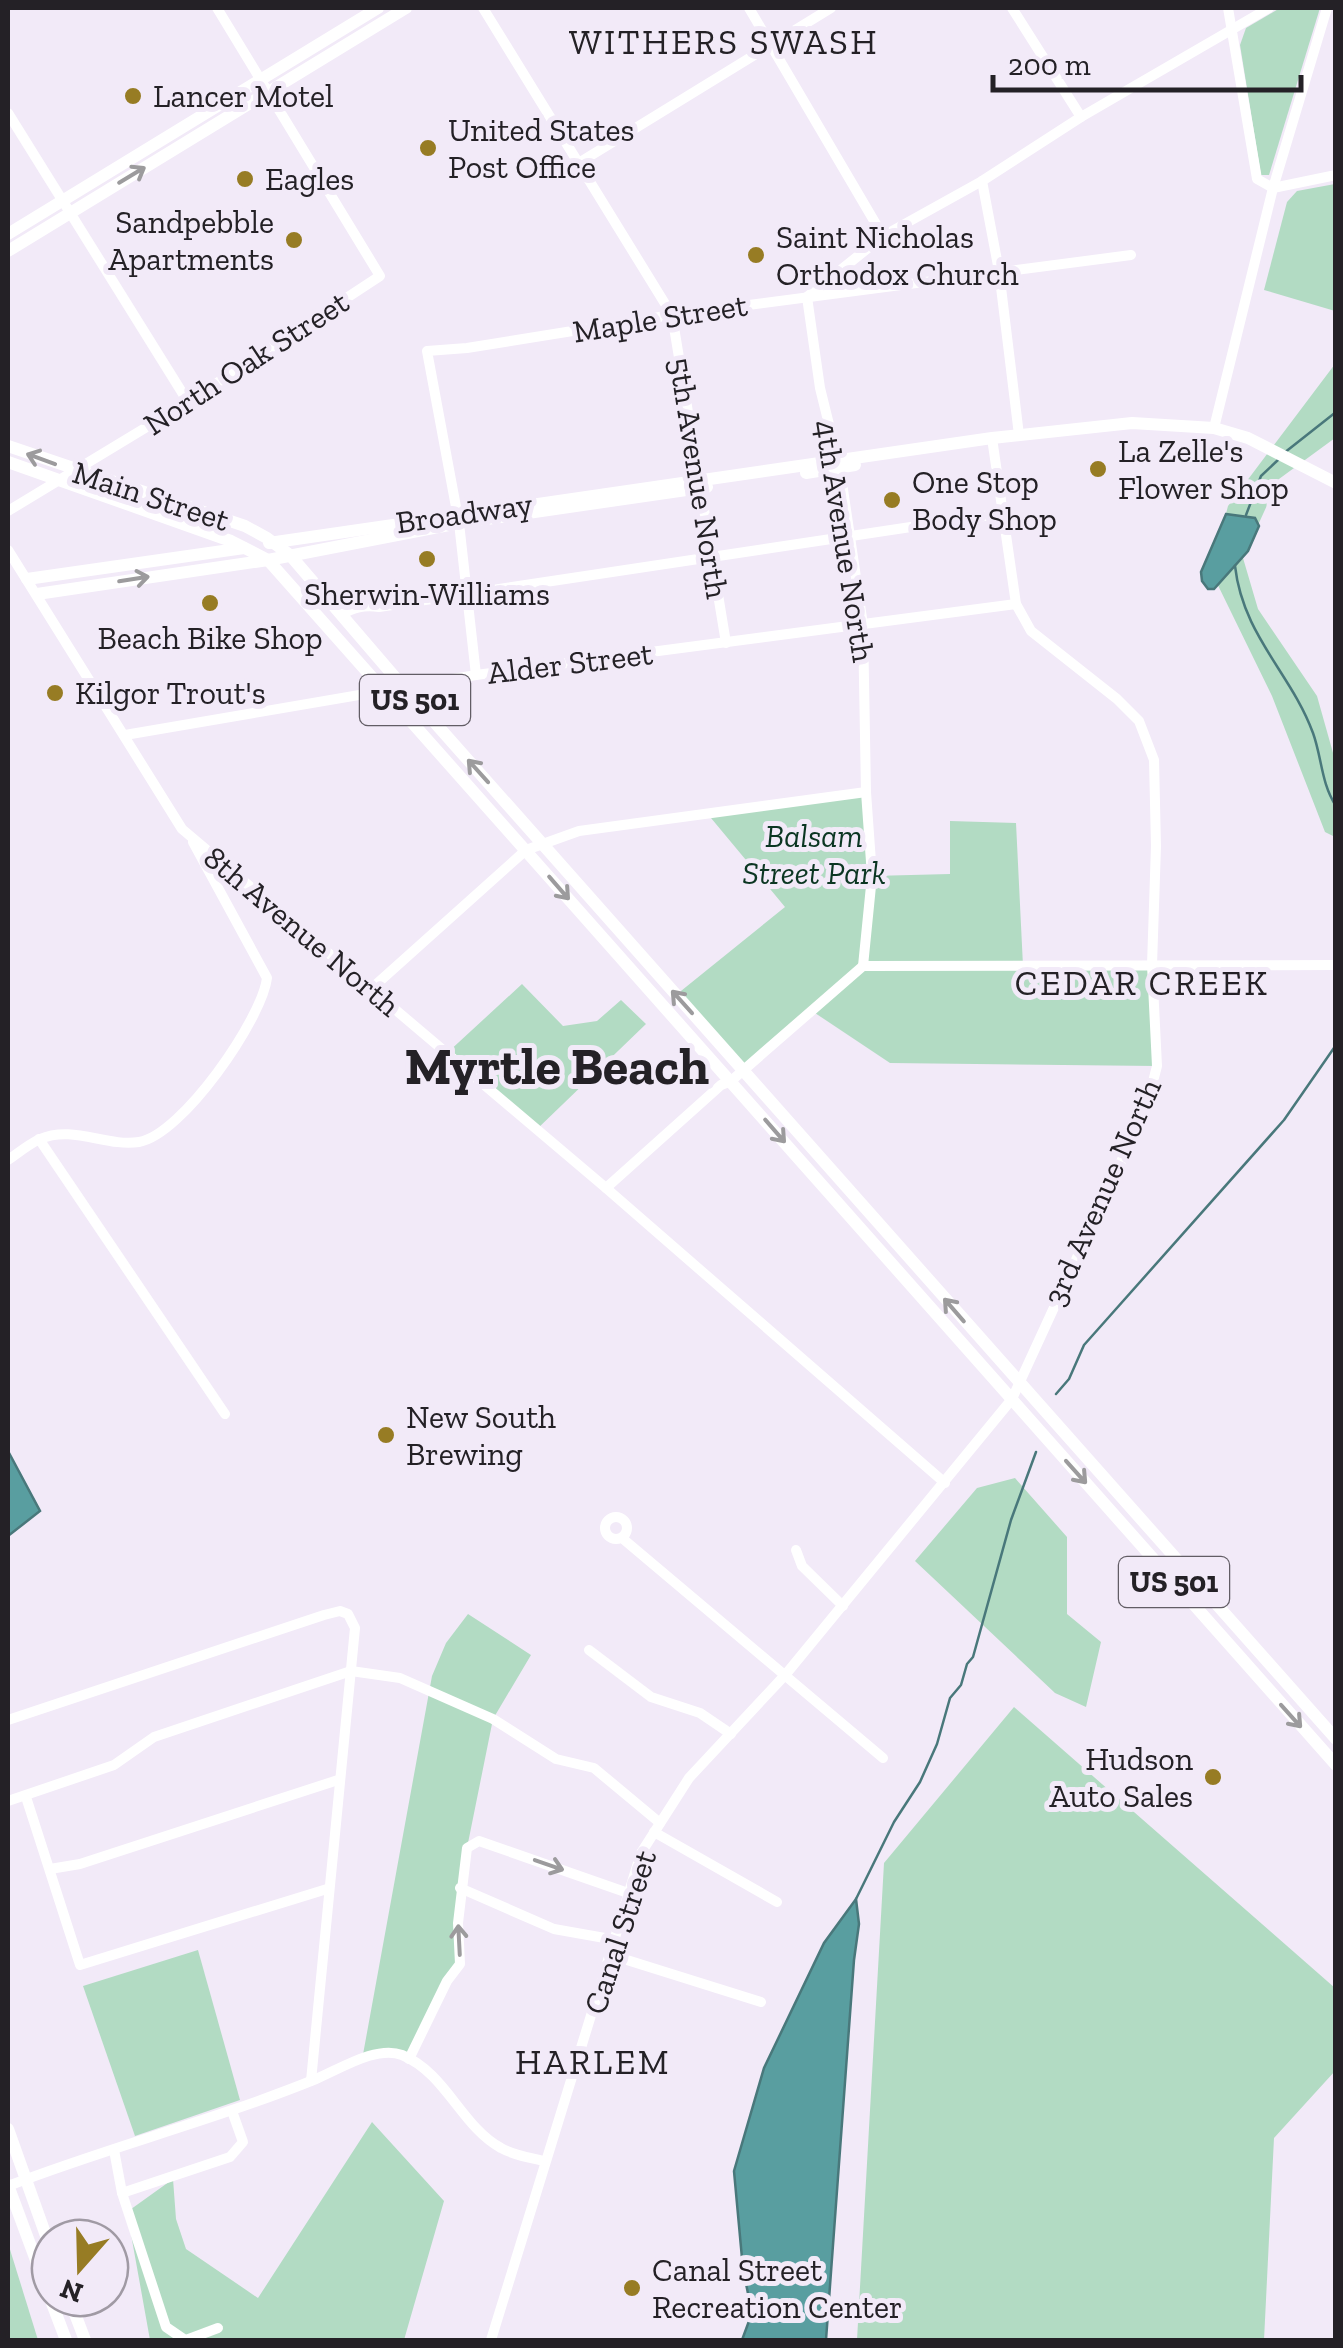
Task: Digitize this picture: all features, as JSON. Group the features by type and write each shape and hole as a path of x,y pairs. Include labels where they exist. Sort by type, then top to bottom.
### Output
{"main road":[{"path":"264,86 378,8"},
{"path":"8,234 65,207 264,86 406,8"},
{"path":"8,252 65,207"},
{"name":"Broadway","path":"27,579 839,465 992,438 1132,422 1214,428 1248,438 1336,483"},
{"name":"Main Street","path":"8,446 246,526 290,555"},
{"name":"Main Street","path":"8,462 268,560"},
{"name":"Broadway","path":"37,594 268,560 458,519"},
{"name":"US 501","path":"290,555 1336,1739"},
{"name":"US 501","path":"268,560 1336,1765"},
{"path":"8,2129 39,2218"},
{"path":"8,2185 30,2244"}],"street":[{"path":"217,8 264,86"},
{"name":"5th Avenue North","path":"482,8 672,315 726,643"},
{"path":"749,8 883,236"},
{"path":"577,164 831,8"},
{"path":"1012,8 1081,117"},
{"path":"1228,8 1256,179 1272,188 1336,175"},
{"path":"806,297 883,236 1269,8"},
{"path":"1214,428 1272,188 1327,8"},
{"name":"North Oak Street","path":"8,510 188,402 380,276 264,86"},
{"path":"8,113 188,402"},
{"path":"982,181 999,271 1019,436"},
{"name":"Maple Street","path":"458,519 427,350 467,348 672,315 1131,255"},
{"name":"4th Avenue North","path":"806,297 820,388 839,465 863,625 872,876 863,966"},
{"path":"992,438 1016,604"},
{"path":"341,616 352,608 1004,513"},
{"path":"458,519 476,675"},
{"name":"8th Avenue North","path":"8,550 156,790 190,837 606,1188 945,1483"},
{"name":"Alder Street","path":"125,735 476,675 1016,604"},
{"name":"3rd Avenue North","path":"1012,1399 1147,1105 1157,1066 1152,965 1157,778 1149,741 1139,722 1117,698 1031,631 1016,604"},
{"path":"371,989 526,850 579,831 866,792"},
{"path":"8,1160 39,1139 74,1134 121,1143 156,1137 173,1126 202,1092 245,1031 265,994 267,978 190,837"},
{"path":"606,1188 863,966 1336,965"},
{"path":"39,1139 225,1414"},
{"name":"Canal Street","path":"491,2340 612,1955 640,1853 689,1778 786,1674 1012,1399"},
{"path":"622,1538 883,1758"},
{"path":"796,1550 802,1566 843,1606"},
{"path":"8,1720 324,1615 340,1611 348,1614 355,1628 311,2081"},
{"path":"589,1650 651,1697 700,1713 731,1734"},
{"path":"8,1802 114,1764 154,1737 350,1671 400,1678 492,1719 556,1759 594,1768 657,1827 777,1902"},
{"path":"50,1869 80,1864 338,1780"},
{"path":"26,1796 80,1965 328,1889"},
{"path":"409,2059 460,1964 460,1888 471,1844 479,1841 628,1892"},
{"path":"460,1888 554,1929 616,1940"},
{"path":"612,1955 761,2002"},
{"path":"8,2185 232,2111 392,2052 409,2059 452,2095 469,2122 502,2150 544,2162"},
{"path":"122,2193 230,2157 243,2142 232,2111"},
{"path":"114,2150 122,2193 166,2327 186,2340 218,2328"}],"green space":[{"path":"1280,8 1320,8 1269,175 1261,175 1240,45 1246,28"},
{"path":"1336,184 1335,311 1264,290 1287,202 1297,191"},
{"path":"1335,364 1335,438 1279,479 1243,558 1258,609 1317,696 1335,760 1335,837 1325,832 1272,696 1211,571 1228,506"},
{"name":"Balsam Street Park","path":"866,792 872,876 950,874 950,821 1016,823 1023,966 1152,965 1157,1066 890,1063 812,1011 744,1070 676,995 785,907 706,812"},
{"path":"522,984 563,1026 597,1021 621,1000 646,1024 535,1131 446,1054"},
{"path":"1015,1478 1067,1537 1067,1614 1101,1642 1086,1707 1055,1693 915,1561 977,1488"},
{"path":"468,1614 531,1655 493,1719 467,1848 460,1964 409,2059 382,2053 362,2060 432,1676 446,1643"},
{"path":"1014,1707 1335,1988 1335,2071 1274,2138 1264,2340 857,2340 884,1863"},
{"path":"198,1950 240,2100 135,2136 83,1986"},
{"path":"372,2122 444,2201 404,2340 150,2340 127,2212 173,2179 176,2219 186,2249 258,2298"},
{"path":"8,2243 38,2340 8,2340"}],"shaded area":[{"path":"1226,514 1255,518 1259,526 1248,551 1214,589 1208,589 1201,572"},
{"path":"8,1451 40,1511 8,1536"},
{"path":"856,1899 859,1924 826,2340 742,2340 752,2313 743,2269 734,2171 764,2068 824,1943"}],"waterway":[{"path":"1284,453 1336,412"},
{"path":"1246,515 1261,476 1279,459"},
{"path":"1235,566 1247,613 1304,711 1336,806"},
{"path":"1056,1394 1069,1379 1084,1345 1284,1120 1336,1045"},
{"path":"856,1899 894,1822 920,1782 937,1744 950,1698 961,1685 973,1657 1011,1520 1036,1452"}],"place":[{"name":"Lancer Motel","path":"133,96"},
{"name":"United States Post Office","path":"428,148"},
{"name":"Eagles","path":"245,179"},
{"name":"Sandpebble Apartments","path":"294,240"},
{"name":"Saint Nicholas Orthodox Church","path":"756,255"},
{"name":"La Zelle's Flower Shop","path":"1098,469"},
{"name":"One Stop Body Shop","path":"892,500"},
{"name":"Sherwin-Williams","path":"427,559"},
{"name":"Beach Bike Shop","path":"210,603"},
{"name":"Kilgor Trout's","path":"55,693"},
{"name":"New South Brewing","path":"386,1435"},
{"name":"Hudson Auto Sales","path":"1213,1777"},
{"name":"Canal Street Recreation Center","path":"632,2288"}],"district":[{"name":"WITHERS SWASH","path":"724,42"},
{"name":"CEDAR CREEK","path":"1142,983"},
{"name":"Myrtle Beach","path":"557,1066"},
{"name":"HARLEM","path":"593,2062"}]}
